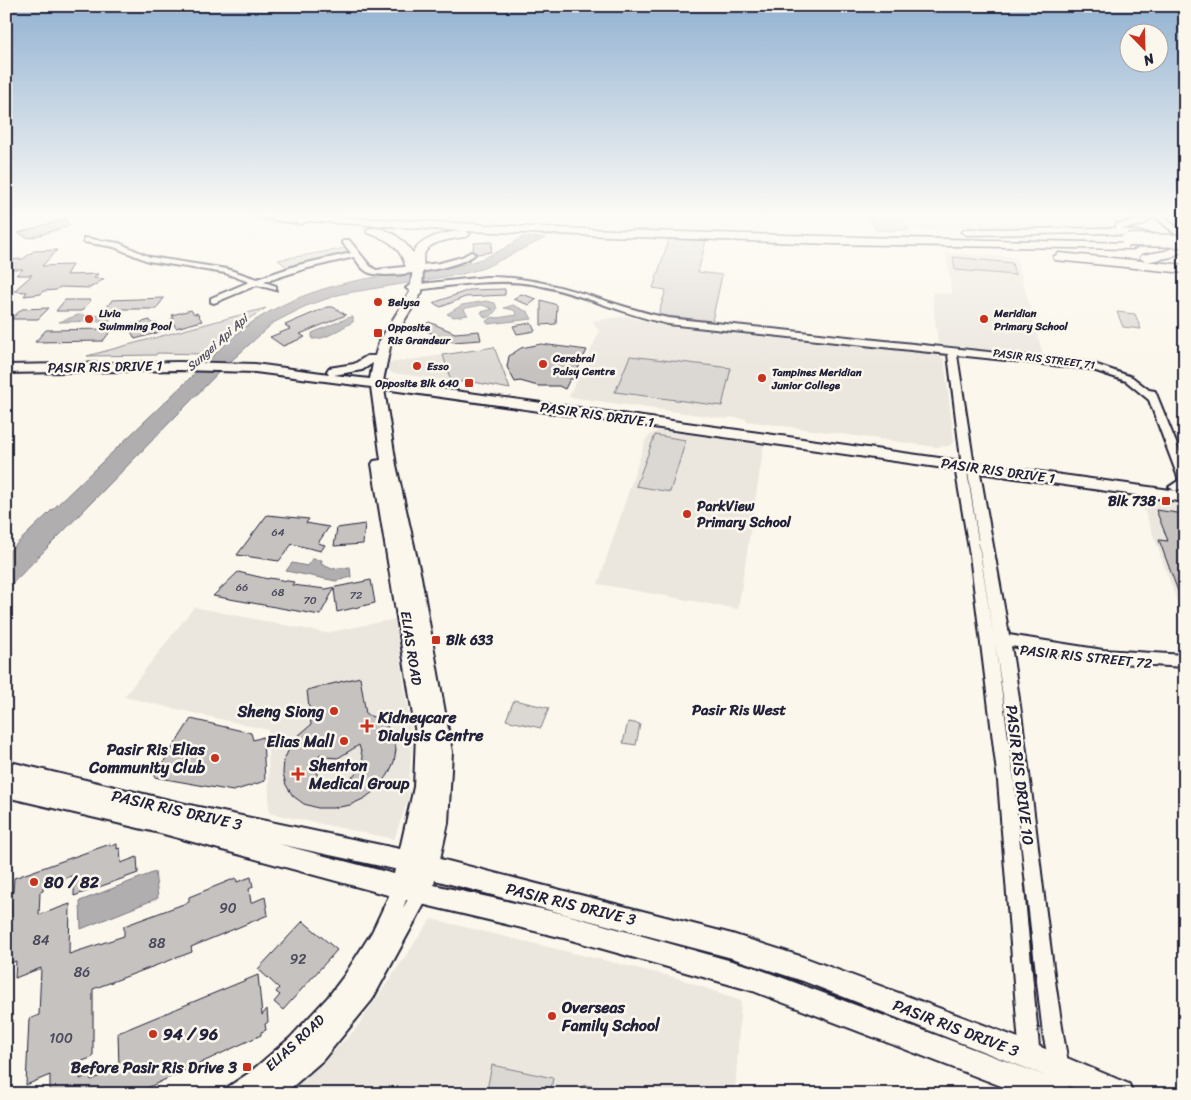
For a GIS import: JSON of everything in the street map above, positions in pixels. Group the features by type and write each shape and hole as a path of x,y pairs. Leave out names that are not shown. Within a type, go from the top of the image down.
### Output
{"highway":[{"path":"1168,267 1185,269"}],"main road":[{"name":"ELIAS ROAD","path":"373,383 385,342 414,286 415,270"},
{"name":"ELIAS ROAD","path":"412,890 418,865 437,823 441,789 442,752 440,732 373,383 371,359 379,339 414,286"},
{"path":"333,371 358,367 371,359"},
{"name":"PASIR RIS DRIVE 1","path":"6,362 234,363 333,371 392,390 431,391 967,465"},
{"name":"PASIR RIS DRIVE 1","path":"6,369 197,363"},
{"name":"PASIR RIS DRIVE 1","path":"234,363 967,465 1181,491"},
{"name":"PASIR RIS DRIVE 3","path":"6,770 194,816 418,865 732,946 803,969 1029,1055 1118,1094"},
{"name":"PASIR RIS DRIVE 3","path":"6,787 160,823 412,890 564,926 753,978 1044,1091"}],"street":[{"path":"208,267 227,270 272,288"},
{"path":"214,300 256,281 295,267"},
{"path":"366,267 374,272 415,270 428,267"},
{"name":"PASIR RIS STREET 71","path":"414,286 492,279 522,281 548,286 650,318 1091,366 1129,379 1154,399 1170,437 1185,465"},
{"name":"PASIR RIS DRIVE 10","path":"952,351 981,596 995,642 1023,784 1034,896 1058,1067 1064,1094"},
{"name":"PASIR RIS STREET 71","path":"1170,437 1169,440 1185,480 1181,491"},
{"name":"PASIR RIS DRIVE 10","path":"967,465 996,598 995,642 1029,1055 1044,1091"},
{"path":"981,596 996,598"},
{"name":"PASIR RIS STREET 72","path":"995,642 1093,655 1185,661"},
{"name":"PASIR RIS STREET 72","path":"995,642 1099,661 1185,667"},
{"name":"ELIAS ROAD","path":"235,1094 278,1062 326,1015 362,967 389,918 412,890"},
{"name":"ELIAS ROAD","path":"268,1094 315,1054 365,993 412,890"}],"shaded area":[{"path":"485,267 462,274 341,294 306,306 273,323 219,372 6,590 6,554 234,336 250,324 284,304 320,290 358,280 439,269"},
{"path":"660,267 699,267 698,272 722,275 712,321 658,315 666,290 653,288"},
{"name":"Meridian Primary School","path":"948,267 1019,267 1043,355 938,344 932,292 952,294"},
{"path":"955,267 1013,267 1015,275 955,270"},
{"path":"486,301 495,303 497,309 491,316 485,318 481,312 493,309 482,305 466,308 464,310 468,315 454,317 447,314 462,305"},
{"path":"513,305 528,312 532,319 488,324 486,321 493,317 517,315 514,310 504,308"},
{"path":"266,308 235,327 204,354 157,353 156,355 87,356"},
{"path":"1117,312 1135,314 1141,329 1123,327"},
{"name":"Livia Swimming Pool","path":"78,315 110,316 110,321 59,322"},
{"name":"Tampines Meridian Junior College","path":"626,316 657,324 937,354 944,359 954,441 949,446 936,447 746,421 746,419 729,417 728,419 569,397 599,332 593,321"},
{"path":"353,317 353,322 328,336 312,339 312,333"},
{"path":"494,347 510,389 463,380 462,382 451,381 443,355"},
{"name":"Esso","path":"443,355 451,381 392,373 388,369 389,363"},
{"path":"630,356 731,368 722,406 615,392"},
{"name":"ParkView Primary School","path":"661,430 764,445 738,609 598,584 646,439 651,434"},
{"path":"655,435 686,440 670,492 636,486"},
{"path":"1140,498 1185,504 1185,624"},
{"path":"312,559 322,560 321,564 332,569 350,567 351,577 336,581 286,571 292,563 307,566"},
{"path":"194,607 326,633 395,619 412,739 408,800 394,839 269,813 268,730 124,697"},
{"path":"514,700 549,708 541,728 506,720"},
{"path":"628,722 640,724 636,745 623,743"},
{"path":"155,872 158,898 81,929 80,901"},
{"name":"Overseas Family School","path":"431,919 678,978 741,1001 735,1094 288,1094 354,1031"},
{"path":"492,1065 553,1078 550,1094 486,1094"},
{"path":"585,1085 633,1094 576,1094 579,1088"}],"building":[{"path":"6,267 71,267 66,275 98,274 94,278 104,279 90,288 60,287 56,290 43,291 41,294 24,296 27,292 14,291 32,275 16,275 23,269 6,269"},
{"path":"505,289 505,295 465,297 441,307 433,303 469,290"},
{"path":"521,294 537,299 529,305 513,299"},
{"path":"164,298 156,309 122,309 119,312 103,313 112,300"},
{"path":"65,300 91,300 82,311 56,311"},
{"path":"541,300 557,305 556,324 541,325"},
{"path":"327,307 333,307 346,315 300,334 305,337 283,346 270,337 290,329 285,325"},
{"path":"49,308 38,319 11,319 22,309"},
{"path":"191,310 194,314 197,313 202,321 176,328 171,319 174,319 172,315"},
{"path":"150,320 152,324 156,323 160,332 135,339 130,329 133,329 131,325"},
{"path":"429,322 455,333 479,331 481,340 453,342 419,328"},
{"path":"531,323 535,331 517,334 513,326"},
{"path":"112,329 103,341 35,342 46,330"},
{"name":"Cerebral Palsy Centre","path":"541,344 587,350 573,379 570,379 565,389 559,386 538,386 520,381 515,382 507,367 509,356 521,348"},
{"path":"1156,510 1185,514 1185,610 1159,540 1168,541"},
{"path":"267,515 309,519 306,523 329,527 318,543 325,545 321,551 292,544 279,561 237,555"},
{"path":"365,524 363,544 334,546 337,528"},
{"path":"238,572 268,579 294,582 292,585 326,589 371,580 375,603 337,612 334,589 320,615 213,596"},
{"name":"Elias Mall","path":"360,677 366,714 378,719 388,727 394,737 396,749 394,762 388,775 378,788 365,798 350,805 318,808 304,804 293,796 286,785 283,773 284,760 290,747 299,735 311,725 307,690","holes":["359,745 363,759 360,768 354,776 335,784 319,778 315,770 320,754 325,757 338,758"]},
{"name":"Pasir Ris Elias Community Club","path":"191,719 251,733 253,740 263,737 265,781 233,791 154,777"},
{"path":"110,844 110,846 117,844 117,849 120,848 121,863 137,857 138,873 74,896 74,875 43,887 43,891 40,892 39,915 70,904 69,954 124,936 124,926 189,902 189,897 236,878 237,882 251,877 253,887 249,889 251,903 265,897 268,915 191,947 192,952 93,989 93,1057 80,1062 80,1079 91,1074 91,1080 119,1068 118,1033 258,975 262,1015 267,1009 268,1022 265,1024 266,1030 261,1032 261,1035 134,1094 50,1094 50,1075 26,1085 29,1019 39,1015 41,968 15,978 16,961 10,963 11,902 6,904 6,894 13,892 14,878"},
{"path":"303,921 337,950 283,1010 274,1002 280,995 276,992 279,988 258,969"}],"place":[{"name":"Belysa","path":"378,302"},
{"name":"Livia Swimming Pool","path":"89,319"},
{"name":"Meridian Primary School","path":"984,319"},
{"name":"Opposite Ris Grandeur","path":"378,333"},
{"name":"Cerebral Palsy Centre","path":"543,364"},
{"name":"Esso","path":"417,366"},
{"name":"Tampines Meridian Junior College","path":"762,378"},
{"name":"Opposite Blk 640","path":"469,383"},
{"name":"Blk 738","path":"1166,501"},
{"name":"ParkView Primary School","path":"687,514"},
{"name":"Blk 633","path":"436,640"},
{"name":"Sheng Siong","path":"334,711"},
{"name":"Kidneycare Dialysis Centre","path":"367,726"},
{"name":"Elias Mall","path":"344,741"},
{"name":"Pasir Ris Elias Community Club","path":"215,758"},
{"name":"Shenton Medical Group","path":"298,774"},
{"name":"80 / 82","path":"34,882"},
{"name":"Overseas Family School","path":"552,1016"},
{"name":"94 / 96","path":"153,1034"},
{"name":"Before Pasir Ris Drive 3","path":"247,1067"}],"district":[{"name":"Pasir Ris West","path":"739,710"}],"water label":[{"name":"Sungei Api Api","path":"217,343"}]}
